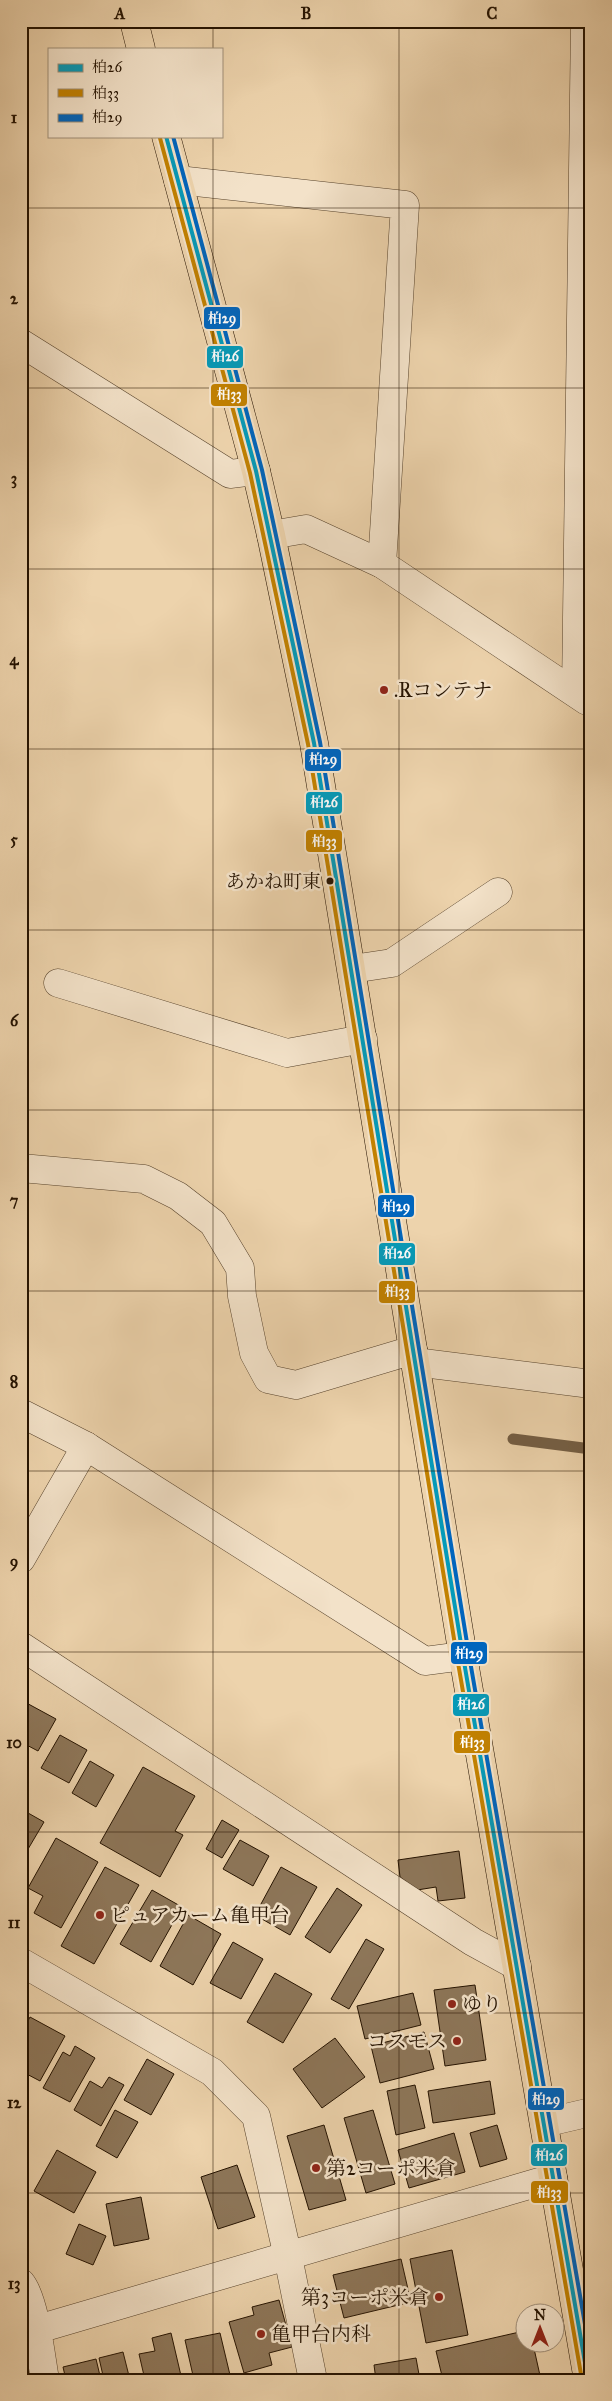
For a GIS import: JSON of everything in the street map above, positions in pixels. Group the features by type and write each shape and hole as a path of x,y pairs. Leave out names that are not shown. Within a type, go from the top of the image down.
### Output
{"main road":[{"path":"134,21 142,48"},
{"path":"167,138 256,471 314,743 463,1656 553,2178 582,2291 588,2380"}],"street":[{"path":"583,698 585,21"},
{"path":"178,180 405,205 382,564"},
{"path":"21,344 230,474 256,471"},
{"path":"271,535 306,529 382,564 583,698"},
{"path":"352,969 392,963 498,892"},
{"path":"58,984 287,1053 363,1039"},
{"path":"21,1168 144,1179 178,1196 213,1223 240,1268 242,1296 254,1352 268,1379 296,1385 414,1356 591,1384"},
{"path":"21,1412 86,1446 425,1661 463,1656"},
{"path":"21,1559 86,1446"},
{"path":"21,1646 473,1942 517,1966"},
{"path":"21,1962 212,2072 256,2116 288,2257 313,2380"},
{"path":"544,2123 591,2112"},
{"path":"29,2332 553,2178"},
{"path":"21,2284 26,2290 29,2332 45,2380"}],"building":[{"path":"21,1700 56,1719 38,1751 21,1742"},
{"path":"60,1735 87,1750 69,1783 41,1768"},
{"path":"90,1761 114,1775 96,1807 72,1793"},
{"path":"143,1767 195,1796 175,1831 183,1835 160,1877 100,1843"},
{"path":"21,1809 44,1822 21,1861"},
{"path":"222,1820 239,1830 222,1858 206,1849"},
{"path":"56,1838 98,1862 61,1928 34,1913 43,1896 28,1888"},
{"path":"240,1840 269,1856 253,1886 223,1869"},
{"path":"459,1851 465,1898 438,1901 436,1887 417,1890 400,1877 398,1860"},
{"name":"ピュアカーム亀甲台","path":"105,1867 139,1885 94,1964 61,1946"},
{"path":"281,1867 317,1887 290,1935 255,1915"},
{"path":"337,1888 362,1905 330,1953 305,1937"},
{"path":"152,1890 182,1907 151,1962 120,1944"},
{"path":"188,1915 221,1934 193,1985 160,1966"},
{"path":"366,1939 384,1949 349,2009 331,1999"},
{"path":"233,1942 263,1959 241,1999 210,1983"},
{"path":"275,1973 312,1994 283,2043 247,2022"},
{"path":"475,1985 486,2060 445,2066 434,1990"},
{"path":"413,1993 421,2025 365,2039 357,2006"},
{"path":"30,2017 65,2036 40,2081 21,2071 21,2034"},
{"path":"424,2032 434,2069 380,2083 371,2046"},
{"path":"335,2038 365,2077 322,2108 293,2069"},
{"path":"75,2046 95,2058 70,2102 43,2088 63,2052 70,2056"},
{"path":"147,2059 174,2074 151,2115 124,2100"},
{"path":"109,2077 124,2085 101,2126 74,2110 90,2081 102,2088"},
{"path":"490,2081 495,2114 433,2123 428,2091"},
{"path":"415,2085 425,2128 396,2135 387,2091"},
{"path":"115,2110 138,2122 117,2158 96,2146"},
{"path":"373,2110 395,2184 366,2193 344,2118"},
{"path":"21,2121 28,2125 21,2137"},
{"name":"第2コーポ米倉","path":"324,2125 346,2200 309,2210 287,2136"},
{"path":"497,2125 507,2159 480,2167 470,2133"},
{"path":"454,2133 465,2172 409,2188 398,2150"},
{"path":"57,2150 96,2172 74,2213 34,2191"},
{"path":"237,2165 255,2217 218,2229 201,2177"},
{"path":"141,2197 149,2239 114,2246 106,2204"},
{"path":"79,2224 106,2236 93,2265 66,2254"},
{"name":"第3コーポ米倉","path":"452,2250 468,2335 426,2343 410,2259"},
{"path":"401,2259 411,2302 344,2318 333,2275"},
{"name":"亀甲台内科","path":"279,2300 292,2347 269,2353 272,2365 244,2373 229,2322 254,2315 252,2307"},
{"path":"171,2333 182,2380 145,2380 139,2354 155,2351 152,2338"},
{"path":"220,2333 230,2375 208,2380 194,2380 185,2340"},
{"path":"514,2333 514,2354 535,2354 541,2380 443,2380 436,2351"},
{"path":"123,2352 130,2380 104,2380 99,2358"},
{"path":"416,2358 420,2380 376,2380 374,2365"},
{"path":"96,2359 101,2380 66,2380 63,2367"}],"waterway":[{"path":"513,1439 591,1449"}],"transit line":[{"name":"柏33","path":"160,138 250,473 308,744 457,1657 582,2380"},
{"name":"柏26","path":"167,138 256,471 314,743 463,1656 588,2380"},
{"name":"柏29","path":"174,138 262,470 320,742 469,1655 591,2359"}],"place":[{"name":".Rコンテナ","path":"384,690"},
{"name":"あかね町東","path":"330,881"},
{"name":"ピュアカーム亀甲台","path":"100,1915"},
{"name":"ゆり","path":"452,2004"},
{"name":"コスモス","path":"457,2041"},
{"name":"第2コーポ米倉","path":"316,2168"},
{"name":"第3コーポ米倉","path":"439,2297"},
{"name":"亀甲台内科","path":"261,2334"}]}
